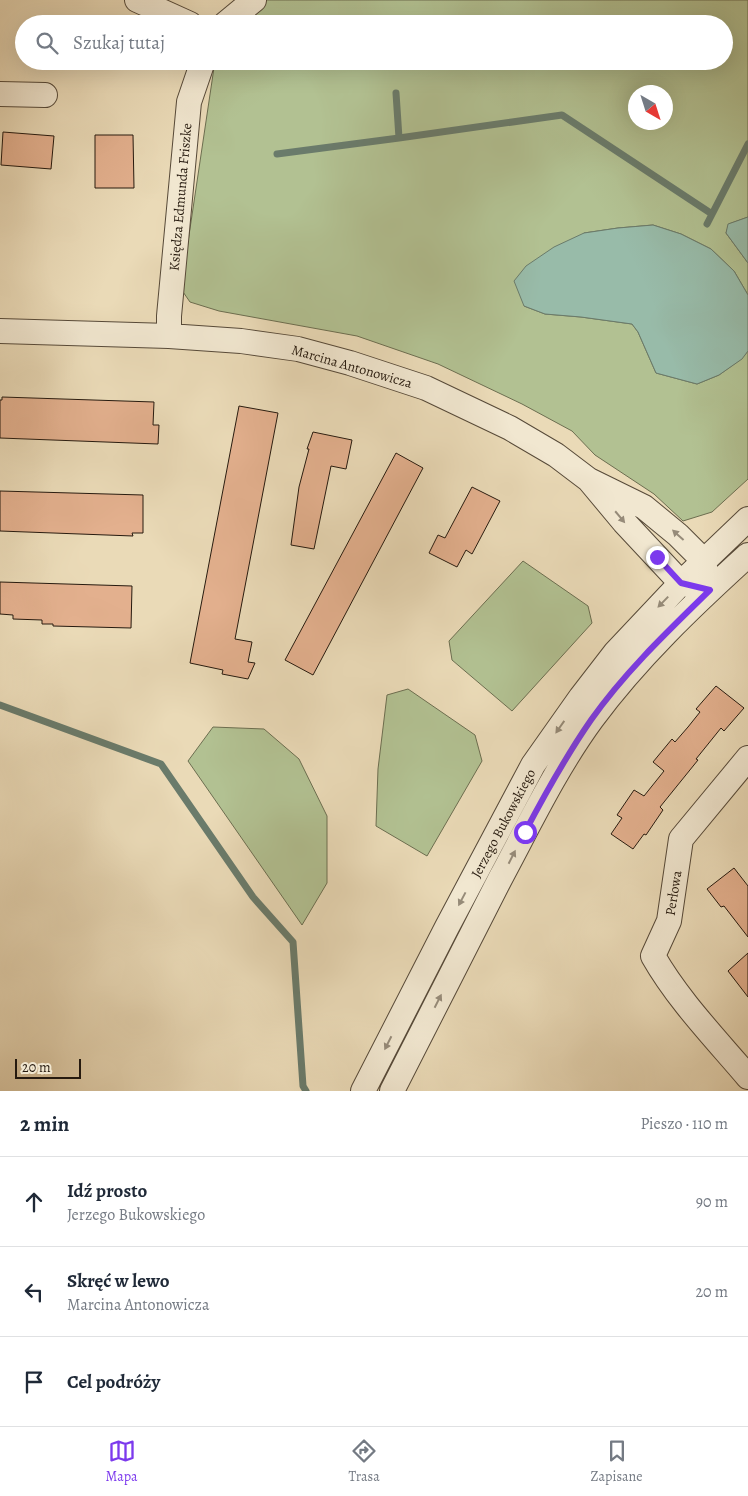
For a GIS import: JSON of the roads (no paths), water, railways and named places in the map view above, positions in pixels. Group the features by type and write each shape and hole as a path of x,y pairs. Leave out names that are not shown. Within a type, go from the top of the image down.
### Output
{"street":[{"path":"136,0 170,15"},
{"path":"236,15 254,0"},
{"name":"Księdza Edmunda Friszke","path":"169,336 169,310 189,102 200,70"},
{"path":"0,94 45,95"},
{"name":"Marcina Antonowicza","path":"0,331 169,336 241,341 298,349 350,363 426,388 510,428 556,456 589,480 644,507 678,535 704,561"},
{"name":"Marcina Antonowicza","path":"589,480 624,522 681,583"},
{"name":"Jerzego Bukowskiego","path":"364,1091 443,935 533,765 580,697 615,653 681,583 748,519"},
{"name":"Jerzego Bukowskiego","path":"392,1091 520,841 559,769 592,719 626,677 665,634 748,555"},
{"path":"681,583 710,590 704,561"},
{"name":"Perłowa","path":"748,758 681,839 669,921 653,956 661,970 698,1018 748,1077"}],"waterway":[{"path":"396,93 399,138"},
{"path":"277,154 562,115 712,214"},
{"path":"707,224 748,144"},
{"path":"0,705 161,764 253,897 293,942 303,1086 306,1091"}]}
